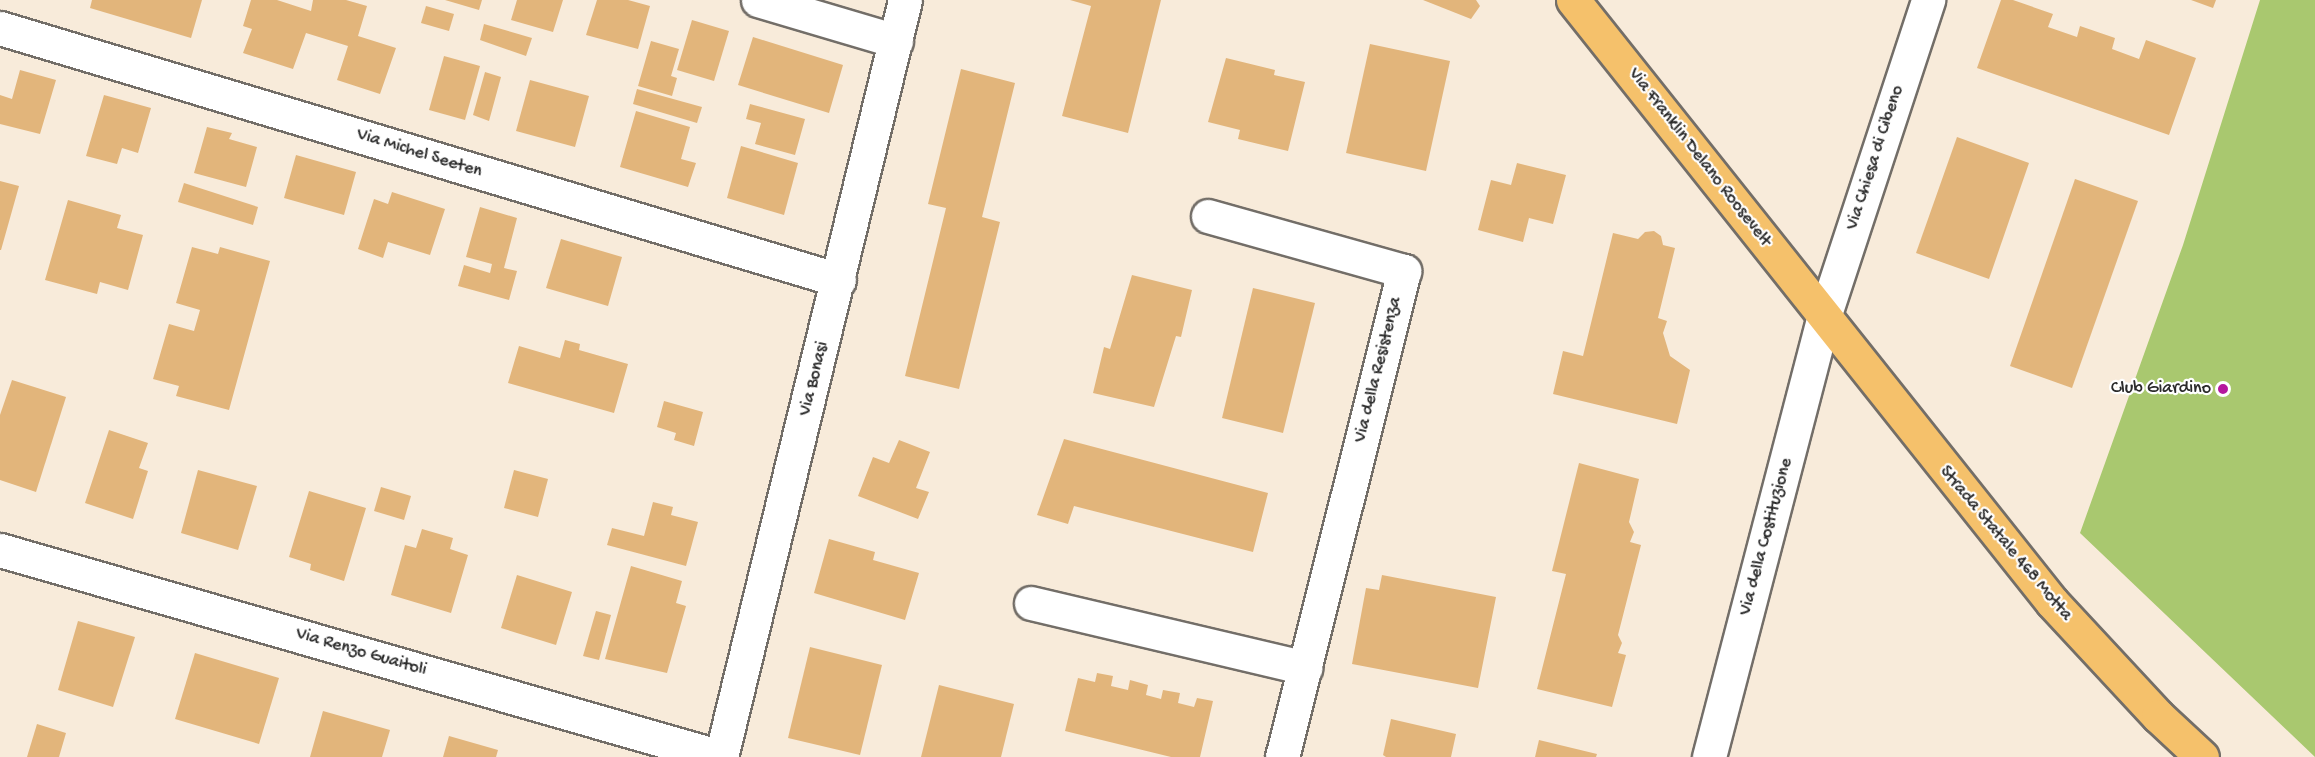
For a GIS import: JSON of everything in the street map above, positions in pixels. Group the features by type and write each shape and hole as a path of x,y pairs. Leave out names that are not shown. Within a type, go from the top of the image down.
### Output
{"main road":[{"name":"Via Franklin Delano Roosevelt","path":"1573,0 1824,317"},
{"name":"Strada Statale 468 Motta","path":"1824,317 2052,602 2158,716 2202,757"}],"street":[{"path":"758,0 896,41"},
{"name":"Via Bonasi","path":"721,757 839,280 905,0"},
{"name":"Via Chiesa di Cibeno","path":"1824,317 1928,0"},
{"name":"Via Michel Seeten","path":"0,28 839,280"},
{"name":"Via della Resistenza","path":"1208,216 1404,271 1282,757"},
{"name":"Via della Costituzione","path":"1709,757 1824,317"},
{"name":"Via Renzo Guaitoli","path":"0,550 721,757"},
{"path":"1031,603 1305,668"}],"green space":[{"name":"Club Giardino","path":"2260,0 2315,0 2315,757 2080,533 2183,245"}],"building":[{"path":"92,0 202,0 191,38 90,8"},
{"path":"251,0 277,0 311,11 313,0 346,0 367,6 358,36 396,48 380,94 337,80 348,46 306,33 293,69 243,53 252,29 243,26"},
{"path":"445,0 482,0 479,10"},
{"path":"517,0 563,0 553,32 511,20"},
{"path":"597,0 628,0 650,6 638,49 586,35"},
{"path":"1070,0 1161,0 1128,133 1062,116 1091,6"},
{"path":"1423,0 1476,0 1480,6 1471,19"},
{"path":"2001,0 2013,0 2053,14 2048,27 2077,37 2080,26 2115,38 2112,49 2139,59 2146,40 2196,58 2169,135 1977,68"},
{"path":"2191,0 2216,0 2213,8"},
{"path":"426,6 454,14 449,31 421,23"},
{"path":"692,20 729,31 714,81 677,70"},
{"path":"484,24 532,38 526,56 480,40"},
{"path":"753,37 843,65 829,113 738,85"},
{"path":"651,41 679,49 671,76 677,78 672,96 638,86"},
{"path":"1370,44 1450,61 1426,171 1346,153"},
{"path":"444,56 480,66 465,120 429,110"},
{"path":"1226,58 1275,70 1274,75 1305,82 1288,151 1238,139 1240,130 1208,122"},
{"path":"961,69 1015,83 982,217 1000,222 959,389 905,376 946,208 928,204"},
{"path":"20,70 56,80 40,134 0,124 0,95 12,99"},
{"path":"485,72 501,77 489,121 473,115"},
{"path":"530,80 589,96 575,147 516,131"},
{"path":"637,89 702,107 697,123 633,104"},
{"path":"104,95 151,108 138,153 122,148 117,164 86,156"},
{"path":"750,104 805,119 795,155 755,144 761,123 746,119"},
{"path":"636,111 690,127 681,159 696,163 688,187 620,167"},
{"path":"207,127 232,133 229,139 257,147 246,187 194,173"},
{"path":"1957,137 2029,163 1989,279 1916,253"},
{"path":"741,146 798,163 784,215 727,198"},
{"path":"296,155 356,172 344,215 284,198"},
{"path":"1517,163 1566,175 1553,224 1529,218 1523,242 1478,230 1491,180 1511,185"},
{"path":"2075,179 2138,201 2072,388 2010,366"},
{"path":"0,181 19,186 1,250 0,250"},
{"path":"184,183 258,207 253,225 178,202"},
{"path":"392,192 445,209 430,255 388,242 383,258 358,249 374,199 388,204"},
{"path":"68,200 121,215 117,228 143,235 128,290 100,282 97,294 45,280"},
{"path":"480,207 517,218 504,268 517,271 509,300 458,286 464,265 490,273 492,264 466,257"},
{"path":"1654,231 1661,236 1663,245 1675,248 1658,318 1667,321 1663,333 1670,356 1690,370 1677,424 1553,394 1563,351 1583,356 1613,233 1638,239 1645,232"},
{"path":"561,239 622,257 608,306 546,288"},
{"path":"192,247 218,254 220,247 270,261 229,410 176,396 179,386 153,379 169,324 194,331 200,310 176,303"},
{"path":"1132,275 1192,290 1181,337 1176,336 1154,407 1093,393 1104,347 1110,349"},
{"path":"1253,288 1315,303 1283,433 1222,418"},
{"path":"565,340 580,344 579,350 628,364 614,413 508,383 519,346 560,358"},
{"path":"12,380 66,397 36,492 0,480 0,415"},
{"path":"664,401 703,412 694,446 674,440 676,433 657,427"},
{"path":"109,430 148,443 139,468 148,471 133,519 85,503"},
{"path":"1064,439 1268,493 1253,552 1074,506 1068,524 1037,515"},
{"path":"899,440 930,452 916,488 929,492 918,519 858,496 873,457 889,463"},
{"path":"1579,463 1639,479 1629,522 1634,532 1630,542 1641,545 1618,635 1622,643 1618,653 1626,655 1612,707 1537,689 1566,574 1552,571"},
{"path":"198,470 257,486 238,550 181,533"},
{"path":"514,470 548,479 538,517 504,508"},
{"path":"381,487 411,496 404,520 374,511"},
{"path":"309,491 366,508 344,581 310,570 311,564 289,557"},
{"path":"653,502 673,507 671,515 698,522 686,566 607,545 612,528 644,536"},
{"path":"422,529 453,538 450,549 468,555 451,613 391,595 405,545 416,548"},
{"path":"829,539 875,552 873,560 919,573 905,620 814,593"},
{"path":"631,566 682,581 676,603 686,606 667,673 605,659"},
{"path":"517,575 572,592 556,645 501,628"},
{"path":"1382,575 1496,597 1478,688 1352,664 1366,588 1379,590"},
{"path":"596,611 611,615 599,660 583,656"},
{"path":"78,621 135,637 113,707 58,690"},
{"path":"810,647 882,665 860,755 788,738"},
{"path":"195,653 279,678 259,744 175,719"},
{"path":"1097,673 1113,676 1111,686 1128,690 1130,680 1148,685 1146,695 1161,699 1163,690 1180,693 1178,703 1194,707 1197,698 1213,701 1200,757 1171,757 1065,731 1078,678 1095,682"},
{"path":"939,685 1014,704 1001,757 921,757"},
{"path":"323,711 390,730 382,757 310,757"},
{"path":"1391,719 1456,734 1451,757 1386,757 1383,755"},
{"path":"37,724 66,733 59,757 27,757"},
{"path":"449,736 498,750 496,757 443,757"},
{"path":"1539,740 1597,754 1596,757 1535,757"}],"place":[{"name":"Club Giardino","path":"2223,389"}]}
